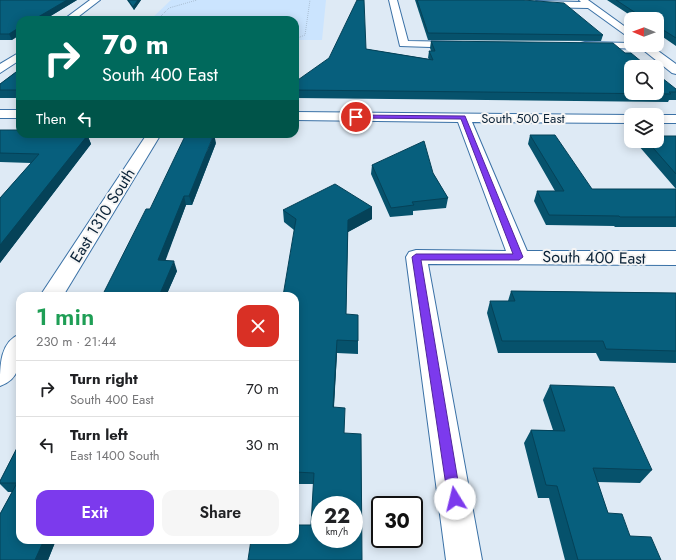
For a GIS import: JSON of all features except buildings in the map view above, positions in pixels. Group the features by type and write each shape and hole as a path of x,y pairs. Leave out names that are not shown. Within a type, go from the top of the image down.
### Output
{"street":[{"path":"74,16 96,0"},
{"path":"394,0 404,44 474,45"},
{"path":"526,3 586,2 624,31"},
{"path":"575,45 624,45"},
{"path":"652,52 676,70"},
{"path":"0,69 16,58"},
{"path":"0,114 16,114"},
{"name":"South 500 East","path":"299,116 624,119"},
{"path":"463,118 519,257"},
{"path":"664,119 676,119"},
{"name":"East 1310 South","path":"53,292 151,138"},
{"name":"South 400 East","path":"464,560 416,257 676,258"},
{"path":"0,375 16,350"}],"path":[{"path":"161,16 169,8 197,0"},
{"path":"299,37 305,35 307,30 310,0"}],"shaded area":[{"path":"171,0 326,0 322,40 299,40 299,16 154,16"}],"route":[{"path":"356,117 463,118 519,257 416,257 455,499"}]}
